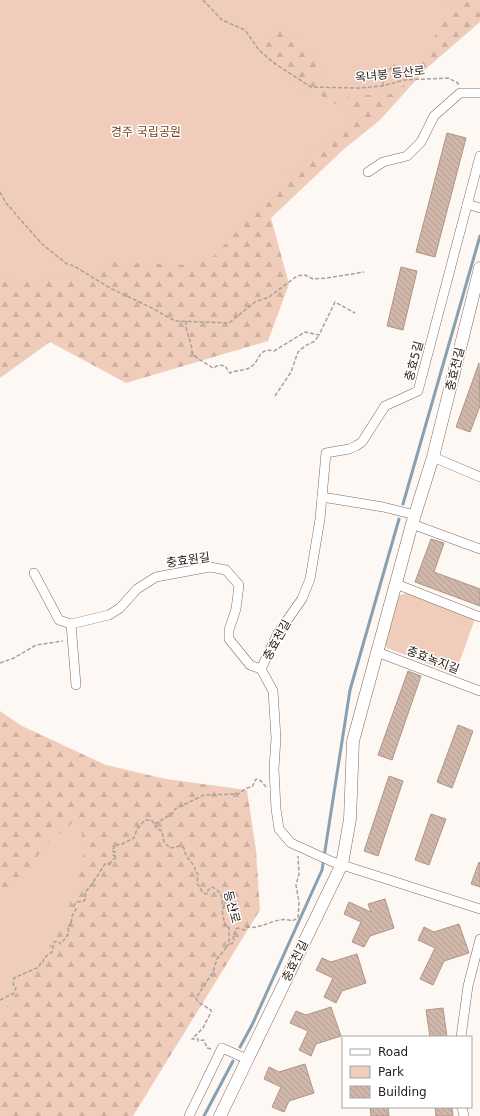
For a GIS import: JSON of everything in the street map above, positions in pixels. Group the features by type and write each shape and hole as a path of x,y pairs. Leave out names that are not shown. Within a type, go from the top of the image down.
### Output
{"street":[{"path":"368,172 383,162 407,156 421,142 434,116 460,93 480,93"},
{"name":"충효5길","path":"322,497 326,453 349,449 362,442 385,406 418,391 480,156"},
{"path":"467,204 480,208"},
{"name":"충효천길","path":"220,1116 342,864 350,819 353,740 433,457 480,268"},
{"path":"433,457 480,477"},
{"path":"322,497 382,506 480,549"},
{"name":"충효천길","path":"322,497 310,579 302,599 278,633 261,669 273,691 276,738 275,798 279,829 293,844 333,862 342,864"},
{"name":"충효원길","path":"71,624 109,615 120,608 137,590 156,577 210,567 226,570 239,585 236,609 229,630 229,639 250,665 261,669"},
{"path":"34,573 59,620 71,624 76,685"},
{"path":"396,584 480,617"},
{"name":"충효녹지길","path":"377,652 480,691"},
{"path":"342,864 480,909"},
{"path":"461,1036 468,986 480,939"},
{"path":"189,1116 222,1048 247,1059"}],"path":[{"name":"옥녀봉 등산로","path":"204,0 222,20 245,30 259,50 274,63 311,87 359,88 382,86 404,80 448,78 458,83 460,93"},
{"path":"382,86 388,71 395,65"},
{"path":"0,192 6,203 42,244 67,264 74,266 110,288 175,321 229,323 255,302 269,297 297,276 305,275 313,279 364,272"},
{"path":"275,396 291,372 298,352 305,346 315,341 335,302 355,313"},
{"path":"186,321 185,329 192,343 192,352 196,358 213,368 219,365 225,366 230,373 248,368 255,362 262,352 268,350 274,351 305,332 319,335"},
{"path":"0,662 14,658 36,645 64,641 71,635"},
{"path":"0,1000 14,994 16,988 13,984 14,978 39,967 44,958 52,952 54,942 57,941 61,944 64,941 69,933 68,928 70,924 71,925 72,916 76,909 74,906 76,902 84,901 86,898 85,892 89,889 94,879 101,873 105,864 108,863 109,866 112,860 117,857 112,851 116,844 120,845 134,838 137,829 145,820 151,820 155,824 173,813 175,809 204,795 238,794 246,788 252,787 256,779 261,781 275,798"},
{"name":"등산로","path":"155,824 156,828 162,831 164,842 170,848 180,846 184,848 186,858 193,865 195,872 198,874 197,883 203,893 207,894 208,890 212,887 220,892 223,900 222,904 224,907 222,910 225,926 229,928 229,943 232,944 234,940 233,937 236,929 238,928 244,930 247,926 258,927 267,923 288,919 292,921 298,918 299,902 296,885 300,874 298,856 293,844"},
{"path":"222,1048 207,1048 204,1040 198,1042 198,1039 192,1039 203,1028 211,1012 211,1010 198,1002 196,998 214,972 218,959 229,943"}],"green space":[{"name":"경주 국립공원","path":"0,0 480,0 480,22 427,68 380,120 343,150 271,218 289,284 268,341 126,383 50,342 0,378"},
{"name":"경주 국립공원","path":"0,0 451,0 416,77 391,94 349,96 339,101 314,77 323,72 319,54 290,34 272,27 265,29 265,47 268,58 291,75 294,87 318,94 359,117 308,154 214,256 189,265 114,262 97,266 93,275 85,278 20,281 0,276"},
{"path":"408,593 475,619 455,674 387,648 383,641 396,596"},
{"path":"0,711 22,726 106,765 166,779 247,790 256,850 260,910 133,1116 0,1116"},
{"path":"77,819 80,822 84,849 82,867 61,930 0,1016 0,895 20,879 47,844"}],"building":[{"path":"447,133 466,138 435,257 416,252"},
{"path":"401,267 417,271 403,330 387,326"},
{"path":"479,363 480,406 470,432 456,427"},
{"path":"431,539 444,543 434,572 480,589 480,606 415,582"},
{"path":"408,671 421,676 392,760 378,755"},
{"path":"458,725 473,731 452,788 437,782"},
{"path":"389,776 403,781 378,856 364,851"},
{"path":"431,814 446,819 429,865 415,860"},
{"path":"479,862 480,863 480,887 471,884"},
{"path":"385,899 394,928 370,936 364,947 352,942 361,922 344,914 349,902 371,912 368,904"},
{"path":"459,924 469,953 444,961 433,985 420,979 435,948 418,940 424,927 434,932"},
{"path":"357,954 366,983 342,991 336,1003 324,997 333,978 316,970 322,958 331,962"},
{"path":"331,1007 341,1036 316,1044 311,1056 299,1050 308,1031 290,1023 296,1011 306,1015"},
{"path":"443,1008 447,1036 430,1036 426,1010"},
{"path":"305,1064 314,1093 289,1101 284,1112 272,1107 281,1087 264,1079 269,1067 279,1072"},
{"path":"370,1108 388,1108 389,1116 371,1116"},
{"path":"435,1108 452,1108 453,1116 436,1116"}],"waterway":[{"path":"403,504 480,236"},
{"path":"240,1047 252,1025 322,870 350,690 399,519"},
{"path":"204,1116 233,1061"}]}
